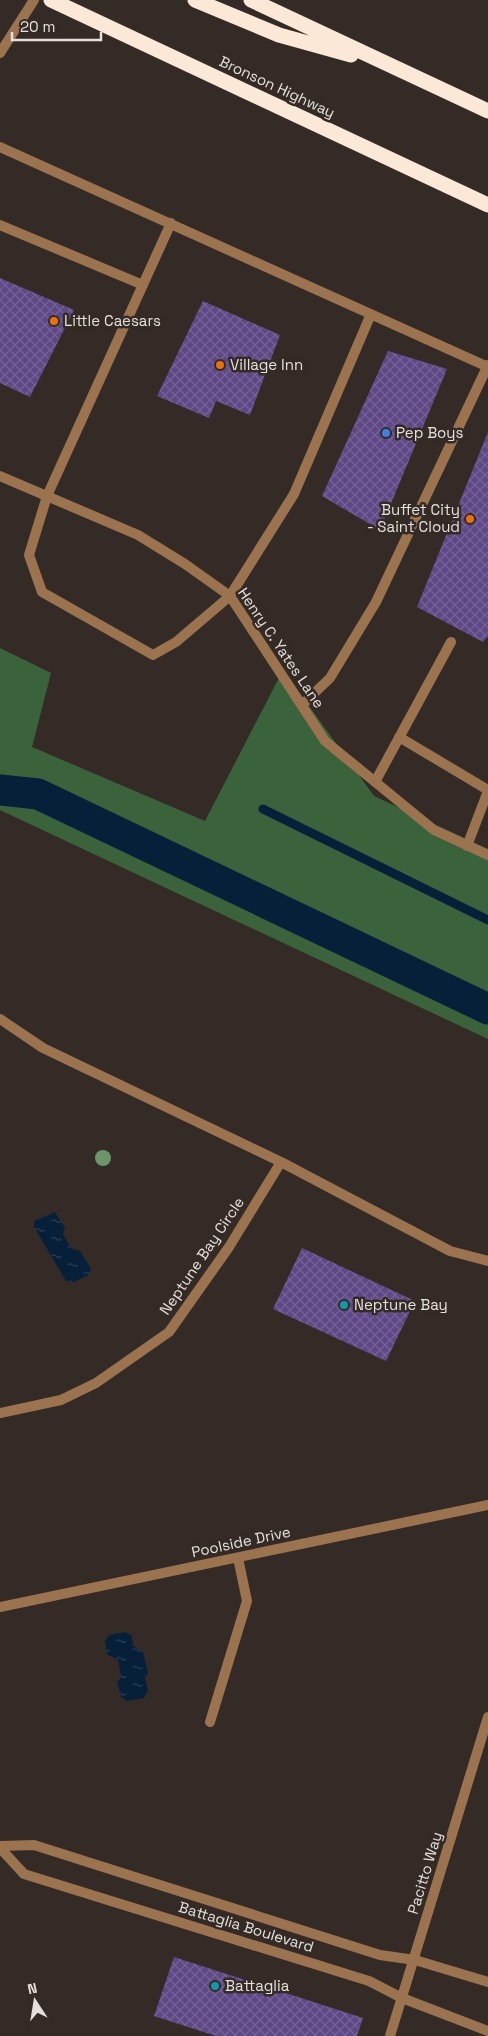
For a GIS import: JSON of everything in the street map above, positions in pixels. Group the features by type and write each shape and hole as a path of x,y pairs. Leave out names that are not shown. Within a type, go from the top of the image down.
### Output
{"highway":[{"name":"Bronson Highway","path":"51,0 488,205"},
{"path":"195,0 279,35 391,66"},
{"path":"250,0 488,111"}],"street":[{"path":"0,53 34,0"},
{"path":"0,147 488,366 376,602 330,678 302,704"},
{"path":"170,223 47,496 29,555 42,592 152,655 176,642 230,596 294,494 371,314"},
{"path":"0,225 142,285"},
{"name":"Henry C. Yates Lane","path":"0,476 138,535 185,564 230,596 325,740 434,830 488,855"},
{"path":"376,782 450,642"},
{"path":"399,737 488,791 467,846"},
{"path":"0,1019 43,1048 281,1162 450,1251 488,1261"},
{"name":"Neptune Bay Circle","path":"0,1413 61,1400 96,1383 169,1332 229,1247 281,1162"},
{"name":"Poolside Drive","path":"0,1607 488,1505"},
{"path":"210,1722 247,1601 238,1558"},
{"name":"Pacitto Way","path":"390,2036 488,1718"},
{"name":"Battaglia Boulevard","path":"0,1847 34,1845 380,1955 414,1960 488,1982"},
{"name":"Battaglia Boulevard","path":"0,1847 24,1874 369,1981 402,1998 488,2031"}],"green space":[{"path":"0,648 51,673 32,747 205,821 283,670 374,796 488,849 488,1039 0,810"}],"water":[{"path":"55,1212 65,1228 63,1234 71,1248 80,1251 91,1269 89,1275 74,1282 66,1281 34,1227 34,1221"},
{"path":"126,1632 132,1636 133,1646 143,1652 148,1673 145,1677 148,1691 144,1698 127,1701 121,1697 117,1682 121,1677 118,1660 107,1654 105,1641 109,1635"}],"building":[{"path":"0,278 74,310 30,397 0,383"},
{"name":"Village Inn","path":"203,301 280,335 250,415 216,401 209,418 157,396"},
{"name":"Pep Boys","path":"388,351 447,369 380,530 322,496"},
{"name":"Buffet City - Saint Cloud","path":"488,432 488,636 483,642 417,607"},
{"name":"Neptune Bay","path":"302,1248 415,1301 386,1361 273,1309"},
{"name":"Battaglia","path":"174,1957 363,2018 357,2036 216,2036 154,2016"}],"waterway":[{"path":"0,790 38,794 488,1009"},
{"path":"263,809 488,920"}],"place":[{"name":"Little Caesars","path":"54,321"},
{"name":"Village Inn","path":"220,365"},
{"name":"Pep Boys","path":"386,433"},
{"name":"Buffet City - Saint Cloud","path":"470,519"},
{"name":"Neptune Bay","path":"344,1305"},
{"name":"Battaglia","path":"215,1986"}]}
